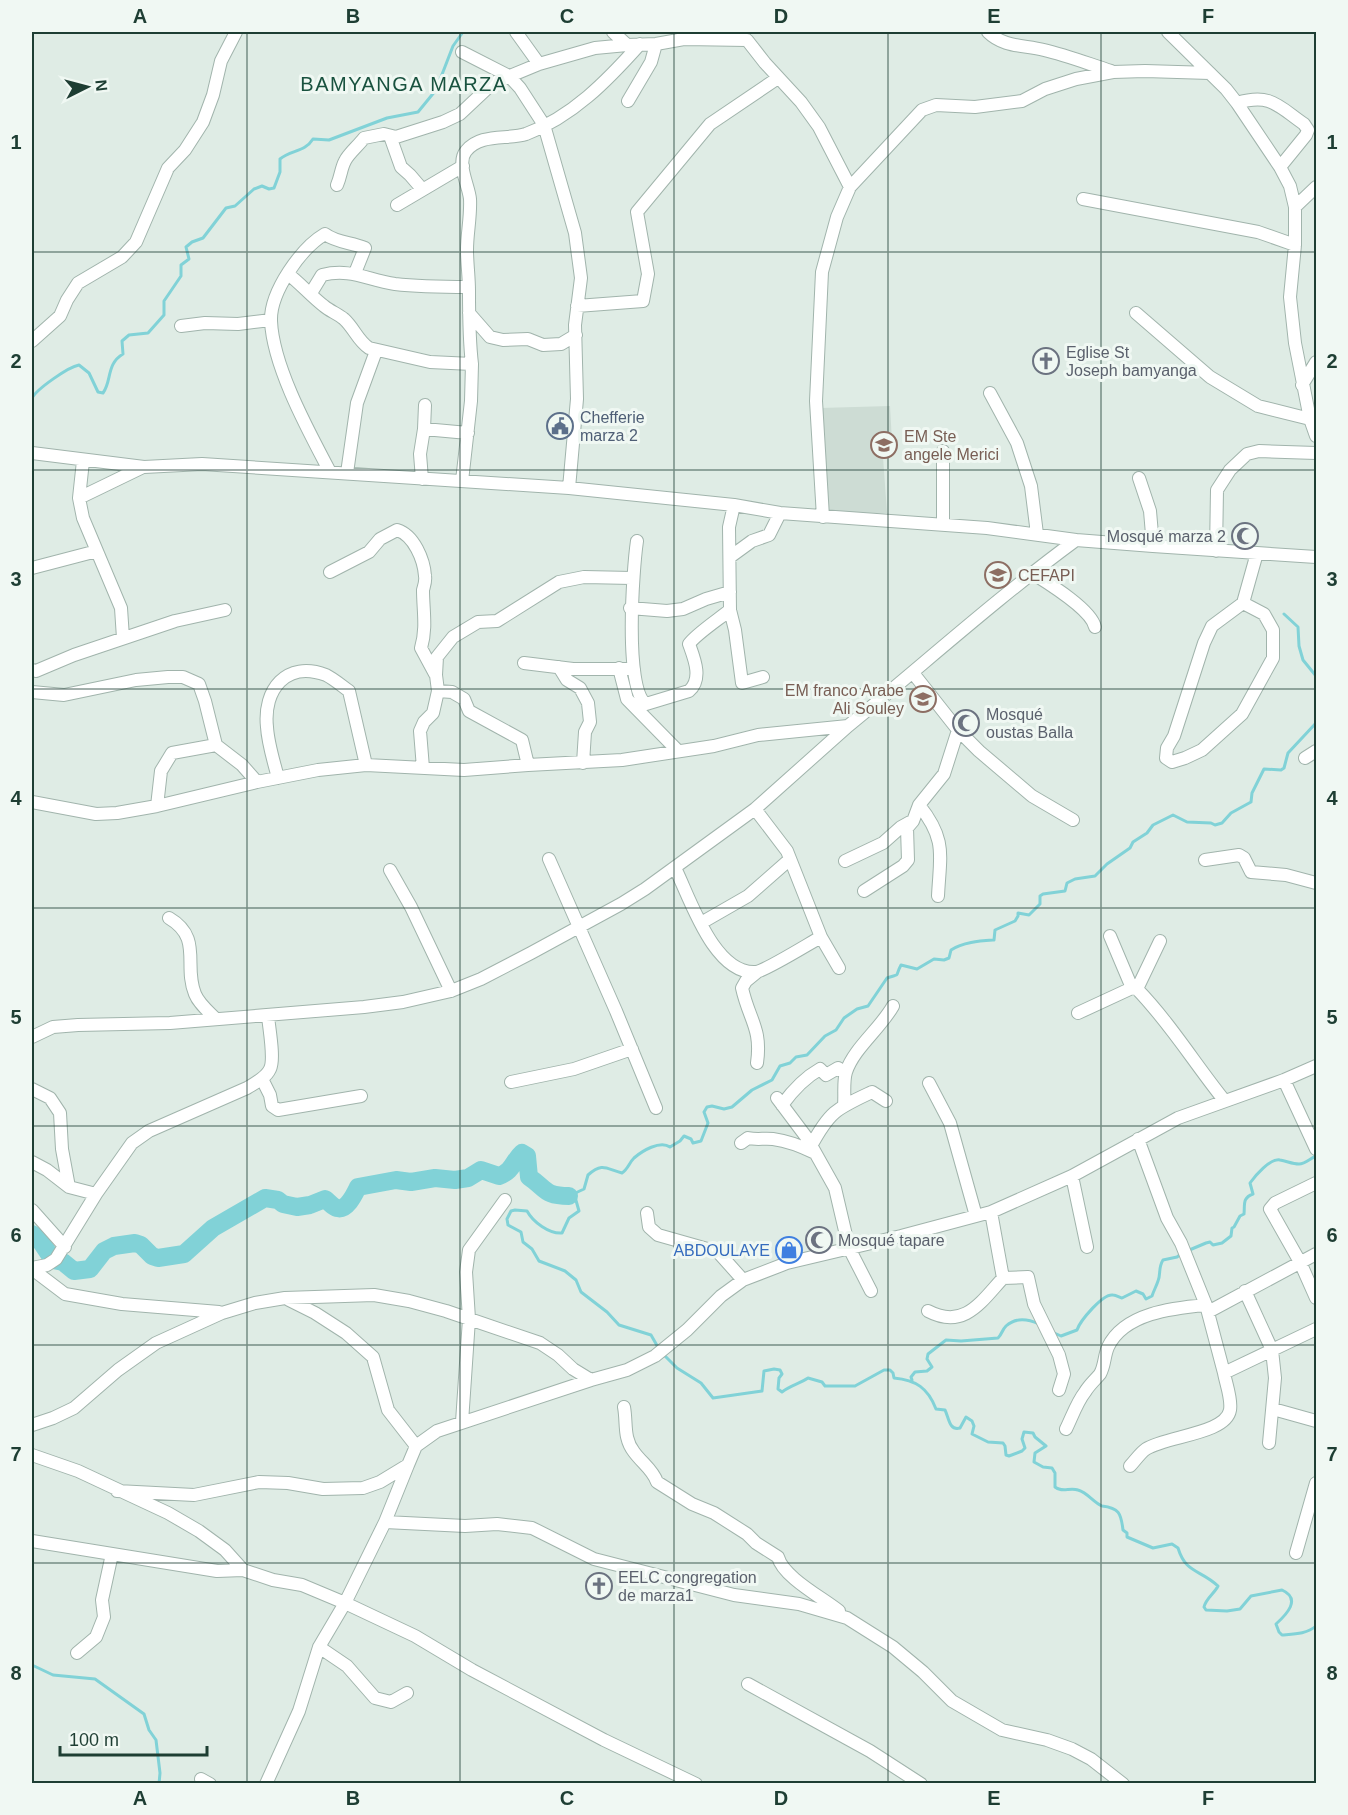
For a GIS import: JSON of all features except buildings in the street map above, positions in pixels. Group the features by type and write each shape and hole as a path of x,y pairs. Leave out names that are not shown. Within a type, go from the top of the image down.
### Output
{"street":[{"path":"32,340 60,316 78,284 122,258 136,242 168,168 185,150 203,122 213,96 221,62 236,32"},
{"path":"516,32 539,64"},
{"path":"613,32 633,45"},
{"path":"988,32 996,40 1044,50 1113,72"},
{"path":"1167,32 1238,103 1290,186 1295,207 1295,245 1290,297 1302,385 1310,419 1317,436"},
{"path":"337,185 342,176 345,160 364,138 384,134 396,137 460,114 493,83 539,64 595,48 743,36 801,102 819,127 850,187"},
{"path":"628,101 651,62 656,44"},
{"path":"462,481 471,400 472,364 469,340 467,251 470,200 462,166 463,157 466,150 481,141 517,137 565,114 609,78 633,45"},
{"path":"462,51 509,76 520,88 544,125 575,233 580,278 576,335 577,399 569,488"},
{"path":"824,517 816,401 822,272 837,217 850,187 922,110 936,105 975,106 1022,101 1056,85 1113,72 1210,73"},
{"path":"577,306 643,301 648,274 638,212 710,124 778,78"},
{"path":"1238,103 1259,98 1268,99 1304,124 1308,130 1280,167"},
{"path":"390,136 401,167 422,189"},
{"path":"397,205 462,166"},
{"path":"1295,207 1317,187"},
{"path":"1083,199 1258,232 1295,245"},
{"path":"330,472 283,372 271,320 281,286 288,274 312,242 326,234 334,241 352,243 365,248 355,273"},
{"path":"311,293 322,275 334,272 355,273 393,284 469,287"},
{"path":"288,274 324,306 342,317 354,329 363,344 376,351 430,362 472,364"},
{"path":"469,313 490,337 503,340 528,339 543,345 561,344 576,335"},
{"path":"1136,313 1210,377 1258,406 1310,419"},
{"path":"181,326 271,320"},
{"path":"347,474 357,403 376,351"},
{"path":"1302,385 1317,362"},
{"path":"990,393 1021,454 1031,486 1037,534"},
{"path":"422,479 420,454 424,429 424,405"},
{"path":"424,429 468,433"},
{"path":"943,451 943,525"},
{"path":"1216,551 1216,490 1230,470 1247,454 1259,451 1317,453"},
{"path":"32,453 144,467 202,464 569,488 734,505 780,513 943,525 1076,540 1317,557"},
{"path":"83,461 79,498 83,518 121,608 123,638"},
{"path":"79,498 144,467"},
{"path":"1139,478 1150,511 1153,546"},
{"path":"734,505 729,526 730,610 742,683 763,677"},
{"path":"730,557 752,541 770,535 780,513"},
{"path":"330,572 369,552 380,539 397,530 403,531 411,539 422,559 426,578 423,589 425,635 421,648 436,675"},
{"path":"32,1037 53,1027 170,1023 268,1016 403,1002 451,991 481,979 621,904 675,868 755,809 848,726 914,673 949,641 1076,540"},
{"path":"637,541 630,608 634,669 643,703 649,704 689,691 694,687 697,677 689,644 694,636 706,630 730,610"},
{"path":"32,568 97,551"},
{"path":"1243,603 1264,614 1272,630 1274,658 1242,714 1202,750 1172,762 1166,758 1167,748 1174,736 1204,643 1212,626 1243,603 1257,554"},
{"path":"1032,573 1080,608 1094,622 1095,627"},
{"path":"423,768 420,731 424,722 433,713 438,691 437,657 453,637 478,622 497,621 559,582 584,577 632,578"},
{"path":"630,608 667,611 682,609 730,592"},
{"path":"32,670 36,671 175,621 225,610"},
{"path":"524,663 573,669 634,669"},
{"path":"559,667 567,680 580,688 588,703 590,722 585,732 583,763"},
{"path":"619,668 627,699 678,751"},
{"path":"279,778 267,734 267,708 275,684 292,672 316,672 328,676 349,691 366,765"},
{"path":"914,673 958,730 979,751 1032,796 1073,820"},
{"path":"32,692 64,695 136,680 183,678 199,684 216,746 242,765 257,782"},
{"path":"438,691 452,692 464,699 469,711 522,740 528,765"},
{"path":"32,802 96,814 157,806 318,770 366,765 464,770 622,760 714,746 758,735 848,726"},
{"path":"864,891 903,866 908,860 907,828 913,821 919,805 944,774 958,730"},
{"path":"157,806 161,771 172,753 216,746"},
{"path":"1305,758 1317,751"},
{"path":"919,805 933,822 938,835 940,851 938,896"},
{"path":"755,809 787,851 821,937 839,968"},
{"path":"845,861 883,843 913,821"},
{"path":"1205,861 1239,855 1244,858 1251,872 1286,875 1317,883"},
{"path":"549,859 656,1108"},
{"path":"701,923 747,896 789,860"},
{"path":"675,868 701,923 718,952 731,964 744,970 757,972"},
{"path":"390,870 411,907 451,991"},
{"path":"169,918 179,924 187,935 194,992 199,1003 216,1019"},
{"path":"1110,936 1135,989 1159,1012 1193,1062 1224,1100"},
{"path":"757,1064 757,1028 742,988 746,981 757,972 821,937"},
{"path":"1078,1013 1135,989 1160,941"},
{"path":"844,1106 845,1073 857,1051 872,1036 893,1006"},
{"path":"32,1268 47,1265 55,1260 96,1194 132,1143 149,1131 247,1088 270,1070 272,1061 268,1016"},
{"path":"511,1083 574,1069 632,1049"},
{"path":"266,1784 299,1711 319,1647 345,1603 385,1522 417,1446 437,1431 627,1370 655,1356 687,1330 721,1296 743,1280 787,1263 991,1212 1072,1176 1178,1118 1317,1066"},
{"path":"845,1073 838,1068 826,1075 820,1069 809,1075 779,1101 813,1150 835,1188 849,1248 871,1291"},
{"path":"262,1078 270,1095 272,1106 278,1110 361,1096"},
{"path":"1284,1080 1315,1145"},
{"path":"929,1083 950,1123 976,1216"},
{"path":"32,1089 50,1098 60,1113 62,1149 69,1187"},
{"path":"813,1150 825,1121 837,1109 872,1092 886,1101"},
{"path":"741,1143 748,1138 770,1139 795,1143 813,1150"},
{"path":"1130,1466 1145,1450 1171,1438 1193,1434 1219,1425 1227,1420 1231,1407 1207,1308 1181,1243 1167,1218 1138,1139"},
{"path":"32,1162 69,1187 96,1194"},
{"path":"1072,1176 1087,1247"},
{"path":"1317,1183 1275,1203 1270,1209 1317,1298"},
{"path":"462,1422 470,1319 466,1272 469,1250 506,1200"},
{"path":"32,1210 65,1247"},
{"path":"991,1212 1003,1278"},
{"path":"647,1213 649,1227 658,1235 718,1252 743,1280"},
{"path":"1066,1429 1083,1393 1100,1374 1107,1347 1120,1331 1136,1320 1155,1314 1184,1307 1207,1308 1317,1254"},
{"path":"32,1268 65,1294 122,1305 222,1313"},
{"path":"928,1311 940,1317 968,1314 1003,1278 1028,1277 1034,1304 1062,1365 1064,1374 1059,1390"},
{"path":"1245,1291 1272,1350 1275,1378 1269,1443"},
{"path":"32,1425 53,1418 74,1407 118,1370 156,1343 222,1313 255,1303 285,1298 374,1295 409,1301 540,1343 591,1380"},
{"path":"285,1298 315,1312 373,1357 388,1410 417,1446"},
{"path":"1224,1373 1317,1329"},
{"path":"624,1407 628,1442 660,1485 692,1504 714,1513 747,1534 756,1543 778,1557 779,1562 796,1582 892,1647 923,1672 952,1701 1002,1730 1047,1740 1072,1749 1092,1759 1124,1784"},
{"path":"1273,1409 1317,1421"},
{"path":"32,1455 78,1471 168,1513 225,1550 243,1570"},
{"path":"117,1491 194,1495 259,1482 323,1489 363,1488 380,1482 408,1465"},
{"path":"1296,1553 1317,1483"},
{"path":"385,1522 465,1526 497,1524 532,1528 594,1559 734,1595 799,1604 847,1618"},
{"path":"32,1540 218,1570 243,1570 273,1580 302,1585 415,1636 471,1670 604,1740 696,1784"},
{"path":"77,1653 96,1637 104,1617 102,1600 112,1554"},
{"path":"319,1647 347,1666 375,1698 390,1702 407,1693"},
{"path":"748,1684 870,1751 921,1784"}],"shaded area":[{"path":"890,406 892,442 882,443 887,513 826,513 820,408"}],"waterway":[{"path":"32,398 53,379 79,365 89,373 98,392 103,393 114,363 123,354 122,341 129,335 148,333 164,315 164,301 181,276 181,265 189,259 186,247 203,238 226,208 235,206 254,189 262,186 269,189 274,188 280,172 280,159 302,149 313,139 329,140 387,118 418,112 436,90 453,46 463,32"},
{"path":"1284,614 1298,627 1299,646 1303,660 1316,676"},
{"path":"569,1196 584,1189 588,1175 597,1169 605,1168 622,1173 634,1158 651,1147 661,1145 670,1147 684,1136 691,1139 693,1143 701,1141 708,1123 704,1112 707,1107 724,1109 732,1107 752,1090 772,1080 780,1066 790,1063 796,1057 807,1055 825,1036 836,1030 844,1018 857,1009 868,1006 887,978 897,974 901,965 917,969 934,959 949,958 951,950 961,945 994,940 995,930 1015,921 1018,913 1029,915 1040,904 1040,896 1065,891 1067,883 1075,879 1095,876 1107,864 1130,848 1133,842 1147,833 1153,825 1173,815 1187,822 1215,825 1222,823 1231,813 1251,802 1252,793 1264,769 1281,770 1284,768 1288,753 1316,723"},
{"path":"32,1234 39,1239 53,1260 63,1262 74,1271 90,1269 104,1251 114,1246 135,1243 158,1258 184,1254 213,1228 265,1198 297,1207 325,1199 334,1207 341,1208 350,1201 358,1187 396,1180 411,1182 435,1178 455,1180 468,1178 481,1170 499,1176 510,1169 522,1153 527,1156 529,1177 550,1193 569,1196"},
{"path":"1187,1251 1210,1242 1213,1245 1222,1243 1231,1236 1232,1228 1244,1214 1246,1200 1253,1194 1250,1183 1267,1165 1276,1160 1301,1164 1316,1156"},
{"path":"569,1196 575,1197 579,1211 569,1218 562,1233 552,1232 542,1226 527,1211 511,1211 507,1219 508,1225 521,1232 523,1242 532,1249 539,1261 565,1271 576,1280 581,1292 607,1312 619,1325 651,1335 659,1349"},
{"path":"1052,1332 1061,1336 1077,1330 1092,1308 1109,1296 1122,1298 1136,1291 1143,1294 1146,1299 1152,1296 1163,1260 1181,1254"},
{"path":"912,1380 911,1377 915,1372 927,1371 932,1367 927,1359 928,1354 946,1340 998,1338 1006,1326 1018,1320 1039,1324"},
{"path":"663,1354 677,1368 701,1383 713,1398 762,1391 764,1371 774,1369 780,1370 782,1374 779,1378 778,1389 782,1392 808,1378 822,1382 825,1386 855,1386 884,1370 890,1370 894,1378 915,1383 925,1390 936,1409 945,1410 954,1428 960,1428 966,1417 972,1421 974,1426 972,1434 988,1442 1003,1443 1006,1455 1022,1451 1025,1448 1022,1439 1024,1432 1033,1433 1046,1446 1035,1453 1034,1462 1043,1467 1052,1468 1055,1473 1055,1487 1060,1490 1078,1490 1102,1506 1116,1510 1120,1515 1127,1537 1153,1548 1172,1544 1178,1548 1189,1567 1218,1586 1205,1604 1206,1610 1240,1609 1251,1596 1282,1590 1288,1594 1292,1602 1288,1612 1276,1624 1279,1632 1282,1635 1300,1633 1316,1626"},
{"path":"32,1665 53,1675 95,1679 144,1714 149,1730 156,1740 159,1784"}],"place":[{"name":"Eglise St Joseph bamyanga","path":"1046,361"},
{"name":"Chefferie marza 2","path":"560,426"},
{"name":"EM Ste angele Merici","path":"884,445"},
{"name":"Mosqué marza 2","path":"1245,536"},
{"name":"CEFAPI","path":"998,575"},
{"name":"EM franco Arabe Ali Souley","path":"923,699"},
{"name":"Mosqué oustas Balla","path":"966,723"},
{"name":"Mosqué tapare","path":"819,1240"},
{"name":"ABDOULAYE","path":"789,1250"},
{"name":"EELC congregation de marza1","path":"599,1586"}],"district":[{"name":"BAMYANGA MARZA","path":"404,84"}]}
